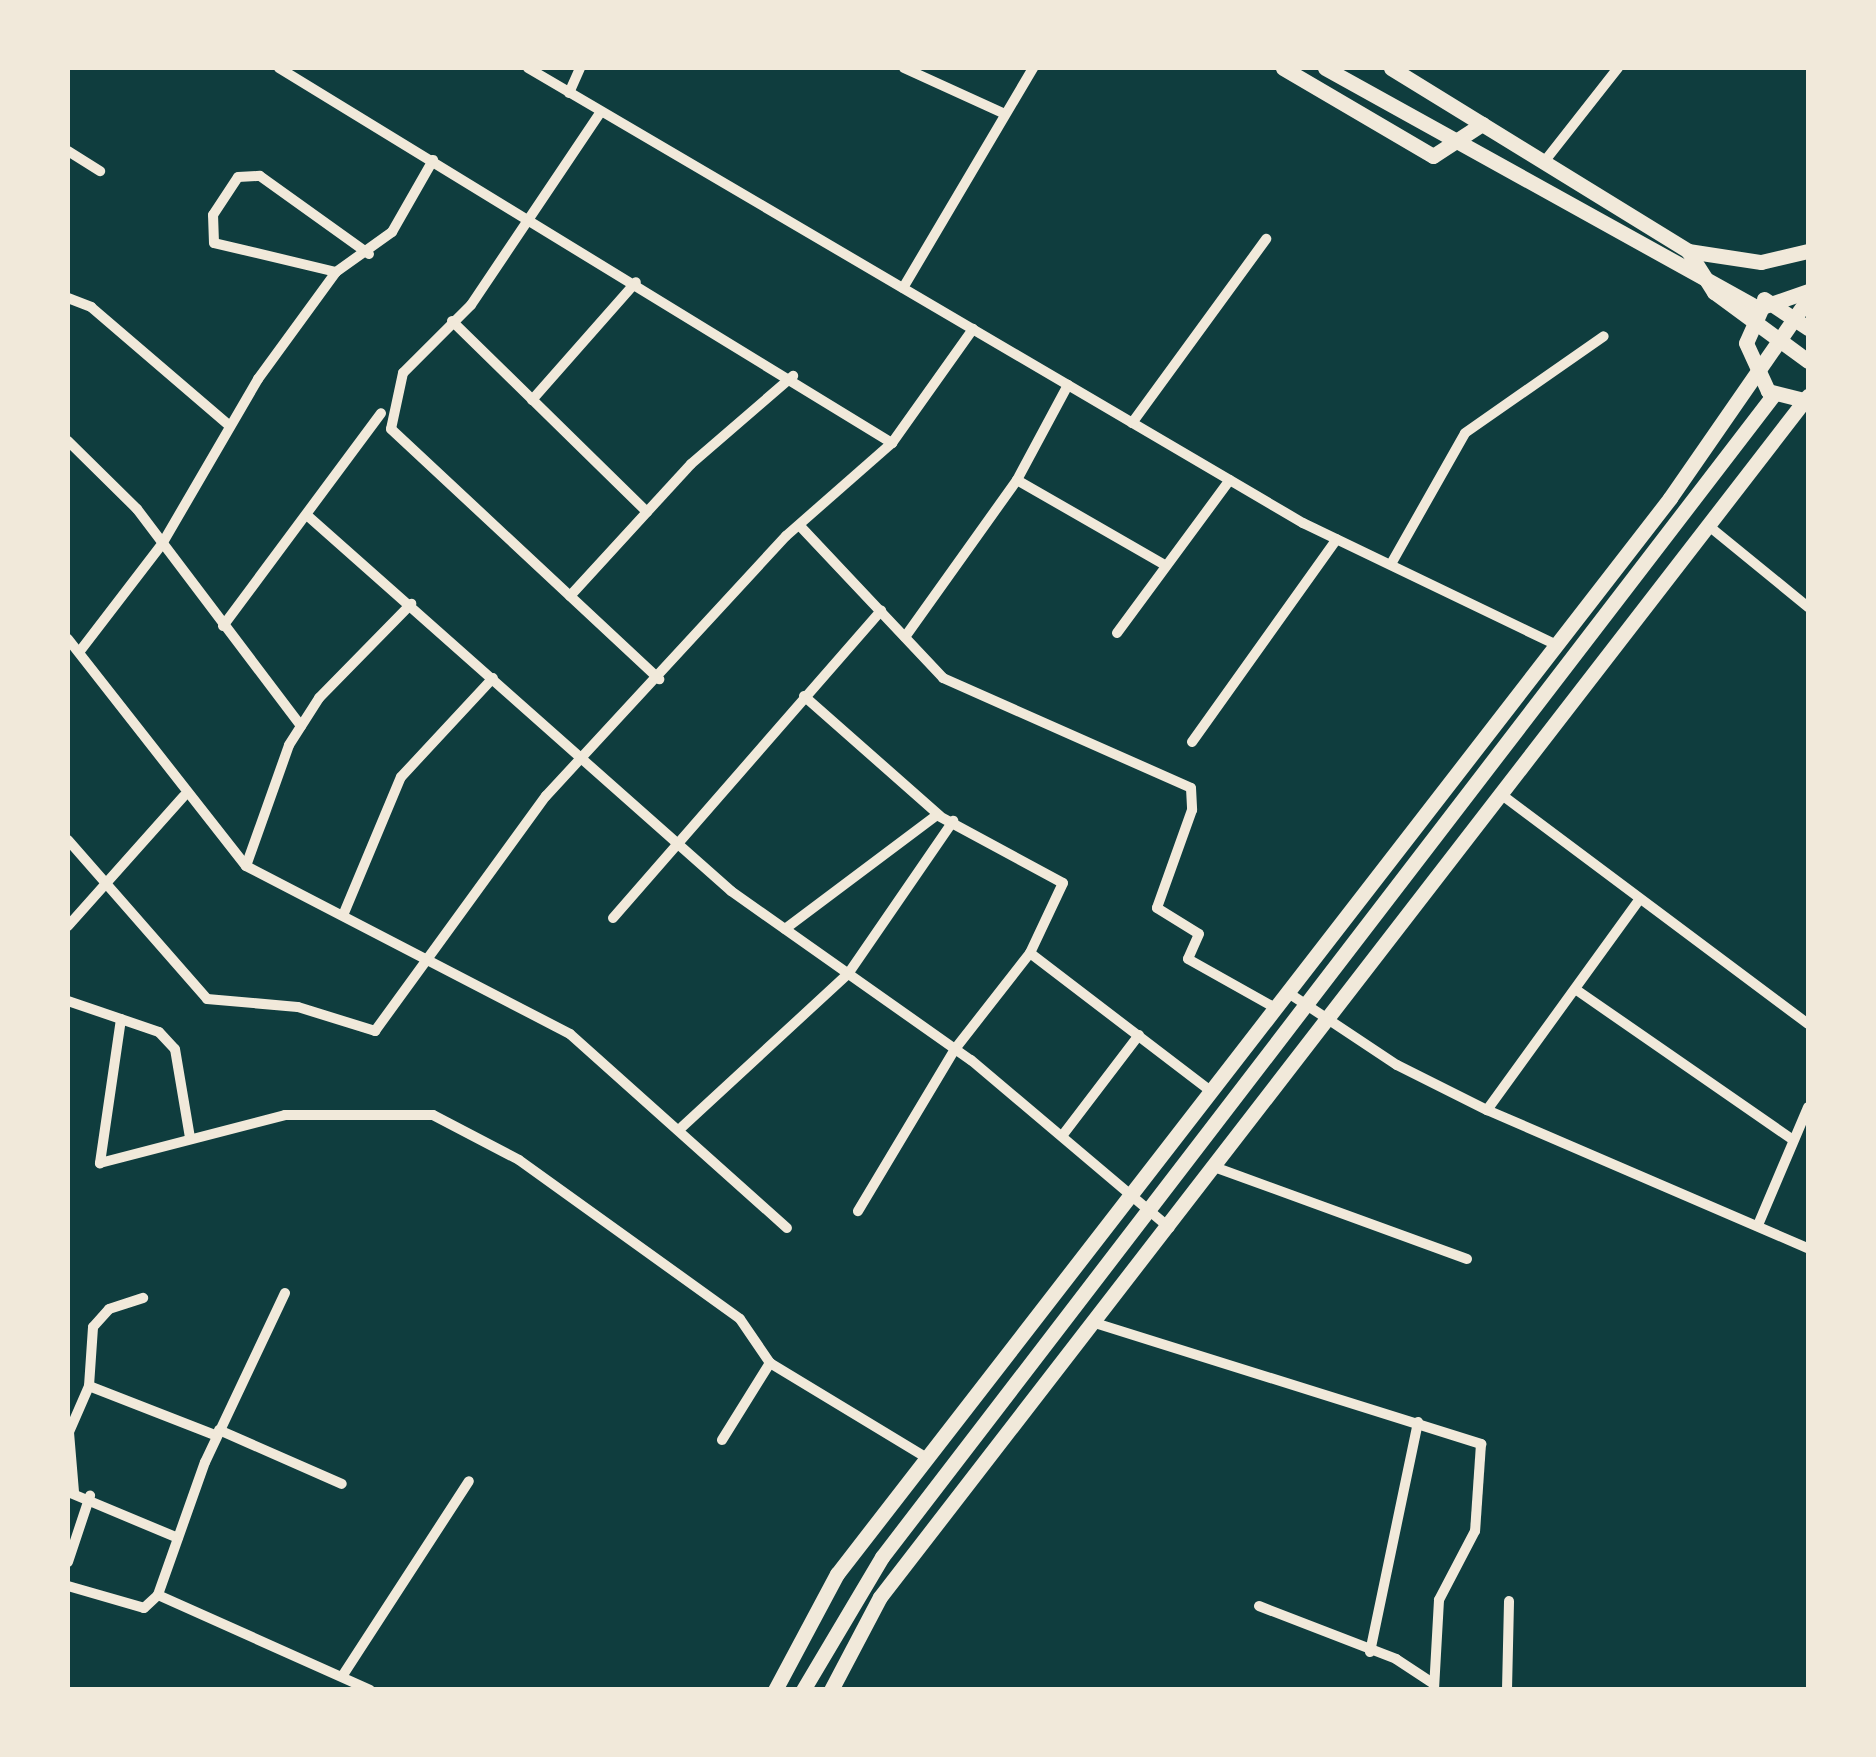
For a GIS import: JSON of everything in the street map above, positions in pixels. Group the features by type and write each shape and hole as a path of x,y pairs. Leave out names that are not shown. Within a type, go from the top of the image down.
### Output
{"main road":[{"path":"1283,68 1433,156 1482,124"},
{"path":"1325,68 1808,328"},
{"path":"1391,68 1544,162 1760,309"},
{"path":"1692,265 1761,262 1808,251"},
{"path":"1692,265 1750,326"},
{"path":"1692,265 1808,362"},
{"path":"1808,295 1760,309 1750,326 1748,362 1774,394 1808,398"},
{"path":"774,1690 837,1574 1290,994 1556,644 1808,295"},
{"path":"803,1690 882,1557 1774,394"},
{"path":"831,1690 880,1597 1217,1168 1329,1018 1506,798 1808,398"}],"street":[{"path":"279,68 793,376 892,443"},
{"path":"528,68 1230,480 1337,539 1556,644"},
{"path":"569,93 580,68"},
{"path":"904,68 1005,114"},
{"path":"903,288 1034,68"},
{"path":"1544,162 1618,68"},
{"path":"600,112 530,220 452,322 403,373 392,430 659,679"},
{"path":"68,152 100,172"},
{"path":"80,651 162,544 230,426 336,272 369,254 432,160"},
{"path":"336,272 214,243 214,214 238,177 260,176 369,254"},
{"path":"1132,423 1266,239"},
{"path":"532,400 636,282"},
{"path":"68,298 91,307 230,426"},
{"path":"452,322 647,512"},
{"path":"68,840 101,884 207,999 298,1007 375,1031 426,953 546,796 585,761 800,526 892,443 973,329"},
{"path":"1391,564 1465,432 1604,336"},
{"path":"570,596 647,512 793,376"},
{"path":"905,637 1018,480 1068,385"},
{"path":"223,626 309,518 381,413"},
{"path":"68,442 162,544 301,726"},
{"path":"1018,480 1163,564"},
{"path":"1117,633 1163,564 1230,480"},
{"path":"309,518 411,604 674,841 785,929 956,1049 1133,1193 1170,1228"},
{"path":"800,526 943,678 1191,788 1192,810 1157,908 1199,934 1188,960 1277,1009"},
{"path":"1710,527 1808,606"},
{"path":"1192,742 1337,539"},
{"path":"246,866 301,726 411,604"},
{"path":"613,918 674,841 881,611"},
{"path":"68,638 184,796 246,866 426,953 570,1034 682,1127 786,1228"},
{"path":"344,913 401,777 493,678"},
{"path":"804,696 940,816 1063,883 1030,953 956,1049 858,1211"},
{"path":"68,926 101,884 184,796"},
{"path":"1506,798 1808,1024"},
{"path":"785,929 940,816"},
{"path":"682,1127 848,974 953,821"},
{"path":"1487,1110 1578,991 1639,900"},
{"path":"1030,953 1212,1092"},
{"path":"1578,991 1792,1139"},
{"path":"1290,994 1487,1110 1808,1248"},
{"path":"68,1001 159,1032 174,1049 190,1138"},
{"path":"120,1019 100,1163 285,1115 401,1110 478,1133 740,1318 770,1362 927,1458"},
{"path":"1062,1136 1140,1035"},
{"path":"1758,1225 1808,1107"},
{"path":"1217,1168 1467,1260"},
{"path":"68,1586 144,1608 158,1594 218,1433 285,1293"},
{"path":"143,1298 93,1326 89,1386 69,1432 71,1492 90,1496 178,1538"},
{"path":"1095,1324 1474,1439 1483,1452 1476,1530 1439,1600 1434,1687 1370,1652 1259,1606"},
{"path":"722,1440 770,1362"},
{"path":"89,1386 342,1484"},
{"path":"1370,1652 1418,1422"},
{"path":"343,1675 469,1481"},
{"path":"68,1562 90,1496"},
{"path":"158,1594 370,1690"},
{"path":"1507,1690 1508,1601"}]}
